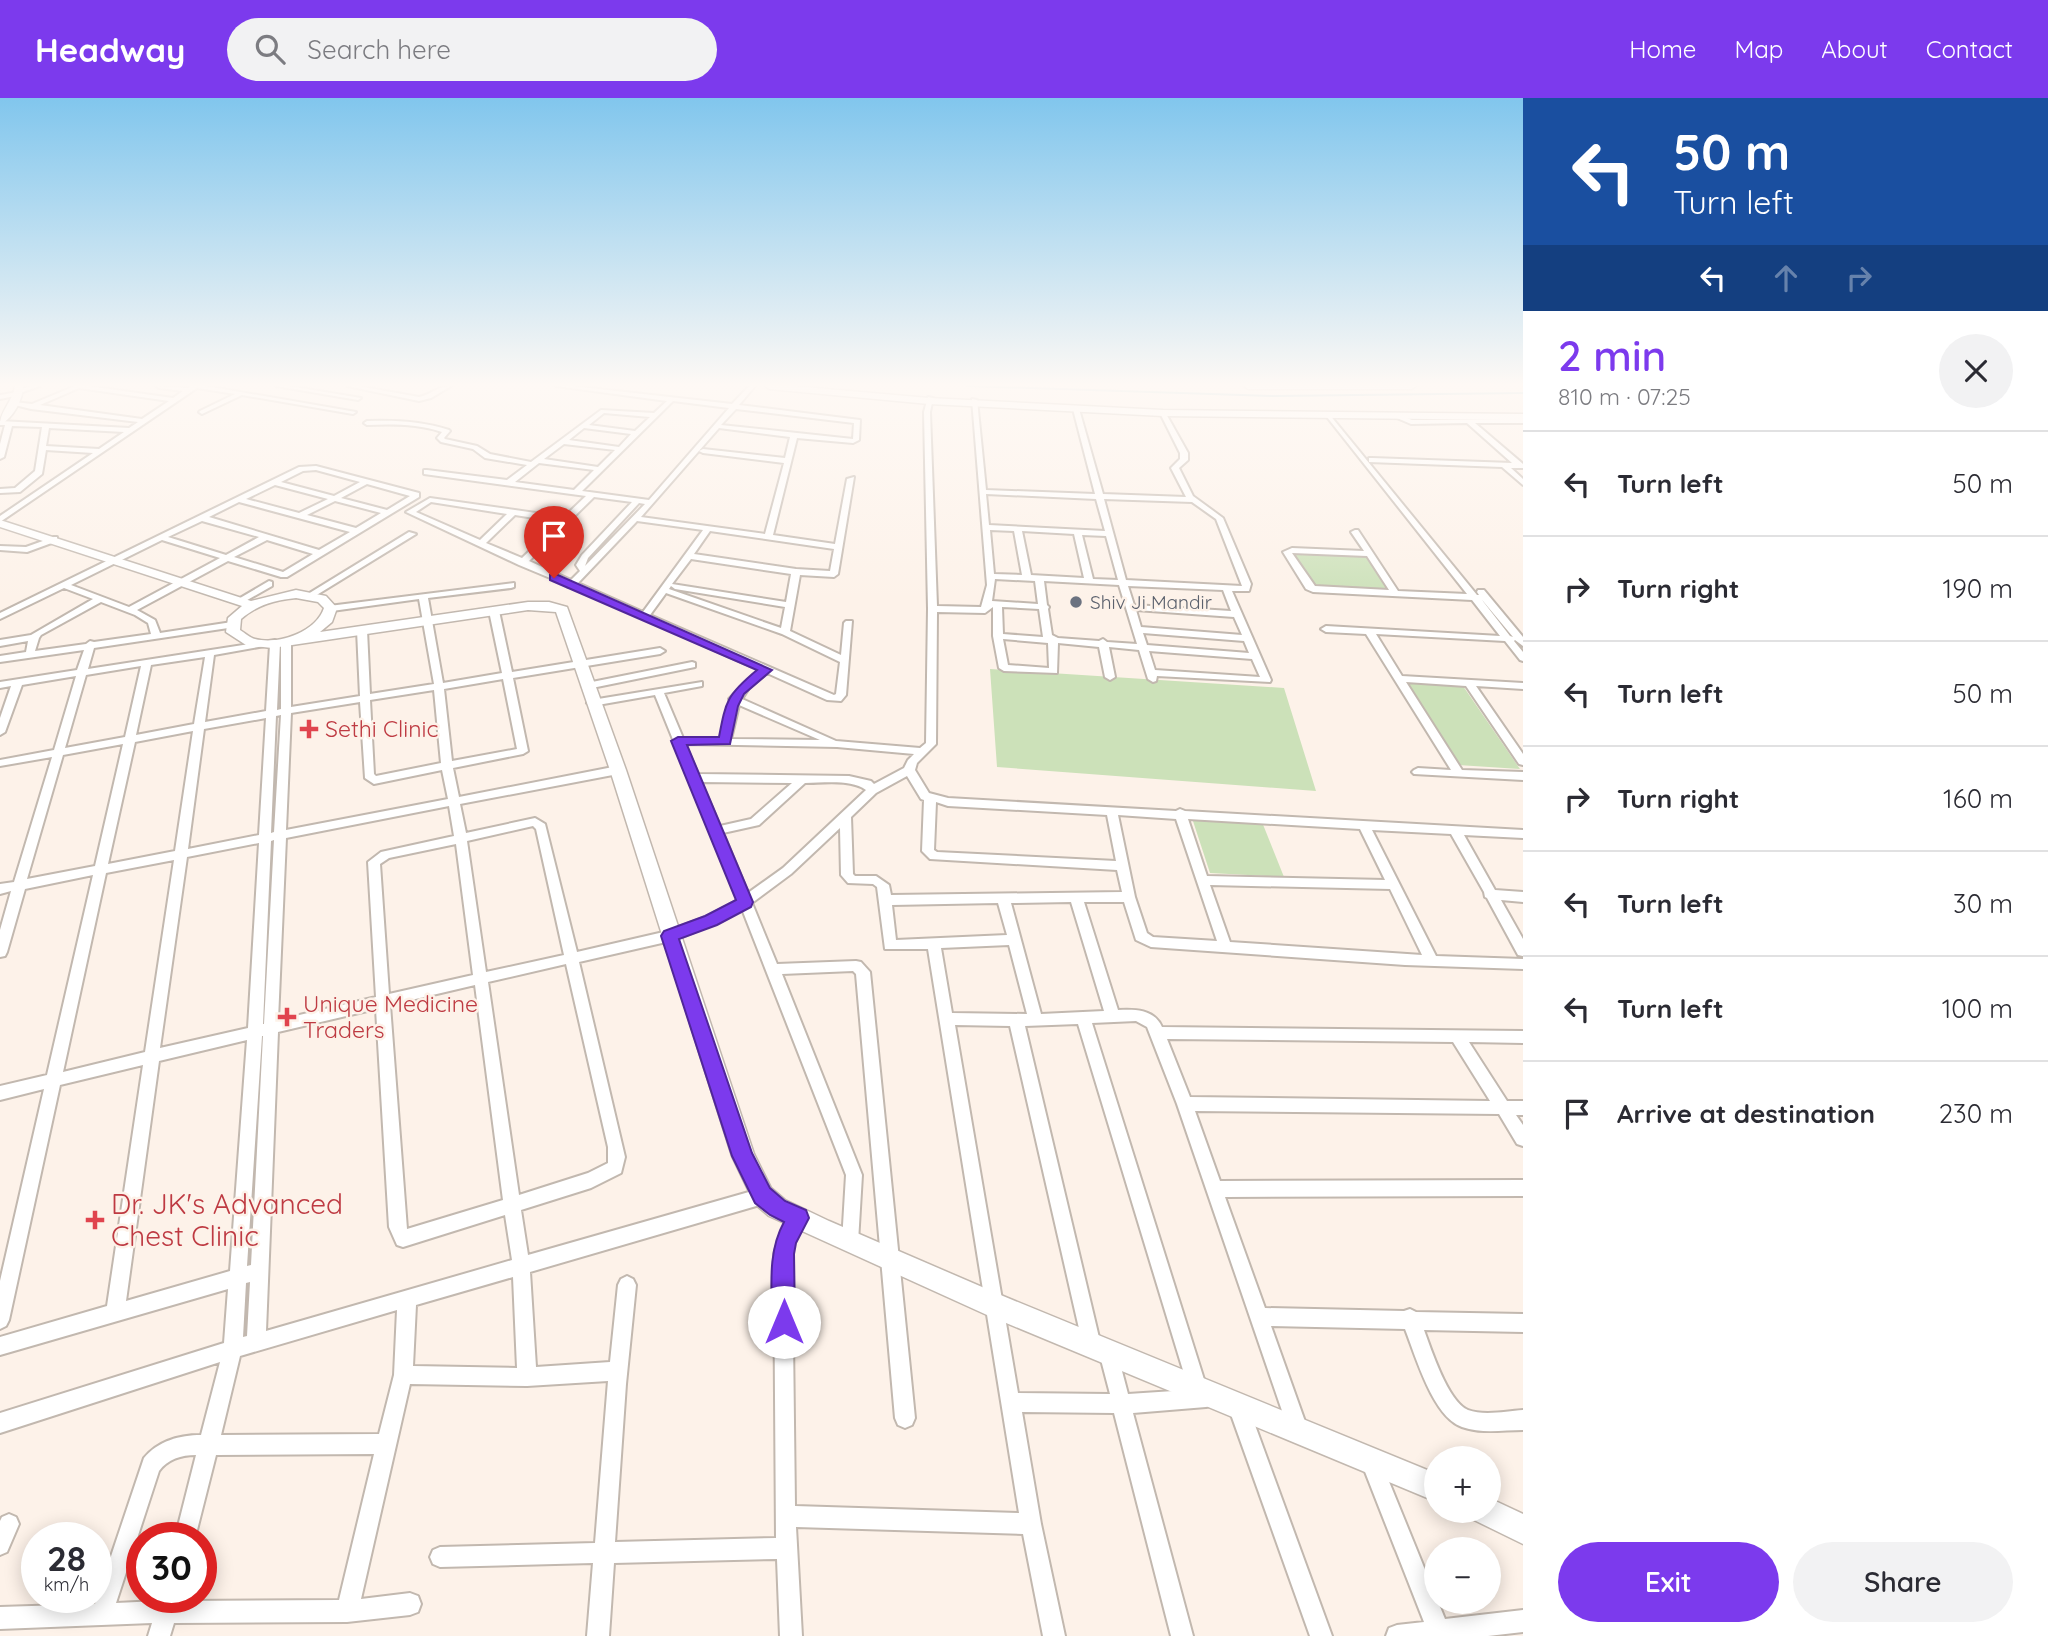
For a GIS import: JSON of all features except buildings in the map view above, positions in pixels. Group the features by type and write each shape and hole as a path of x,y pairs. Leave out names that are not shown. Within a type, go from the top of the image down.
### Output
{"main road":[{"path":"0,522 245,603 281,595 312,594 328,602 332,608 331,616 324,625 281,642"},
{"path":"245,603 232,625 233,632 238,637 281,642 528,606 562,610 618,770 743,1156 763,1196 777,1208 798,1218 996,1306 1424,1482"},
{"path":"1501,1518 1523,1529"}],"street":[{"path":"0,491 17,490 39,472 41,458"},
{"path":"0,522 89,458"},
{"path":"502,458 600,469"},
{"path":"508,483 539,458"},
{"path":"576,492 612,458"},
{"path":"571,585 691,458"},
{"path":"427,472 637,500 649,504 661,501 697,458"},
{"path":"761,458 788,461"},
{"path":"768,538 789,458"},
{"path":"0,1093 670,936 711,920 745,902 788,871 872,790 909,770 912,762 932,738 933,609 928,458"},
{"path":"980,458 992,604 1004,668 1049,672 1055,667 1039,579"},
{"path":"1089,458 1123,584 1152,676 1267,684 1226,588"},
{"path":"990,576 1123,584 1248,587 1219,518 1194,500 1175,468 1184,458"},
{"path":"1366,458 1523,658"},
{"path":"1372,460 1520,466"},
{"path":"1372,460 1522,641"},
{"path":"1504,465 1523,483"},
{"path":"0,616 273,482 309,468 416,495 284,575 162,538"},
{"path":"688,556 796,572 834,574 851,479"},
{"path":"300,516 368,481"},
{"path":"273,482 387,512"},
{"path":"985,492 1194,500"},
{"path":"522,563 591,495"},
{"path":"239,500 357,531"},
{"path":"565,520 430,500 410,512 765,670 837,699 841,695 849,623"},
{"path":"586,571 580,565 585,557 637,500"},
{"path":"481,542 512,513"},
{"path":"202,518 320,553"},
{"path":"635,518 838,548"},
{"path":"986,527 1110,534"},
{"path":"644,617 708,529"},
{"path":"1018,529 1027,578"},
{"path":"1077,532 1089,581"},
{"path":"1355,532 1396,594"},
{"path":"312,594 412,534"},
{"path":"130,610 266,537"},
{"path":"0,548 27,550 54,539"},
{"path":"1369,554 1292,550 1286,552 1313,590 1486,598"},
{"path":"785,632 796,572"},
{"path":"245,603 269,583"},
{"path":"64,585 130,610 152,622 156,635"},
{"path":"332,608 510,585"},
{"path":"666,588 789,605"},
{"path":"666,588 785,632 844,660"},
{"path":"423,596 439,687 447,767 461,839 520,1266 527,1377"},
{"path":"0,643 34,637 50,625 100,599"},
{"path":"933,609 980,611 992,604 1045,607"},
{"path":"1131,607 1236,614"},
{"path":"362,631 370,778 379,779 523,751 494,611"},
{"path":"0,659 232,625"},
{"path":"1326,629 1522,641"},
{"path":"1138,630 1247,638"},
{"path":"1369,631 1458,772"},
{"path":"998,636 1103,642 1143,648 1255,656"},
{"path":"30,654 34,637"},
{"path":"0,685 281,642 272,836 233,1349 189,1522"},
{"path":"1103,642 1110,677"},
{"path":"0,952 90,644"},
{"path":"0,762 279,712 660,651"},
{"path":"115,1313 210,653"},
{"path":"0,1320 147,662"},
{"path":"590,694 692,665"},
{"path":"725,741 734,699 743,687 765,670"},
{"path":"1401,679 1523,685"},
{"path":"0,732 18,682"},
{"path":"1468,682 1523,762"},
{"path":"590,694 658,691 698,684"},
{"path":"658,691 773,969 854,1175 850,1242"},
{"path":"734,699 837,744"},
{"path":"678,741 837,744 923,752"},
{"path":"0,889 618,770"},
{"path":"909,770 921,792 930,798 1112,812 1180,813 1523,834"},
{"path":"1418,772 1523,776"},
{"path":"694,778 859,782 872,790"},
{"path":"715,831 755,822 803,779"},
{"path":"930,798 928,851 934,856 1122,866"},
{"path":"1112,812 1129,897 1139,932 1146,941 1432,961 1523,964"},
{"path":"1180,813 1225,947"},
{"path":"845,816 847,875 858,881 880,881 883,885 890,945 1014,940"},
{"path":"527,823 539,823 572,959 617,1157 615,1168 607,1174 403,1239 399,1235 375,859 527,823"},
{"path":"1364,825 1432,961"},
{"path":"1455,830 1523,951"},
{"path":"256,1343 272,1028 272,836"},
{"path":"1202,880 1393,886"},
{"path":"1489,894 1523,897"},
{"path":"884,900 1129,897"},
{"path":"1003,898 1036,1020"},
{"path":"1076,898 1113,1017"},
{"path":"934,944 1031,1524 1054,1636"},
{"path":"773,969 856,966 863,972 905,1418"},
{"path":"945,1019 1036,1020 1143,1016 1153,1023 1185,1104 1298,1430"},
{"path":"1016,1019 1100,1349 1120,1404 1182,1636"},
{"path":"1011,1402 1120,1404 1207,1394 1084,1019"},
{"path":"1157,1033 1523,1037"},
{"path":"1457,1036 1523,1139"},
{"path":"1185,1104 1523,1108"},
{"path":"1214,1189 1523,1188"},
{"path":"0,1423 233,1349 763,1196"},
{"path":"791,1636 785,1516 783,1254 786,1241 798,1218"},
{"path":"0,1346 259,1271"},
{"path":"598,1636 628,1285"},
{"path":"347,1611 403,1375 407,1299"},
{"path":"1260,1317 1410,1318 1523,1323"},
{"path":"1410,1318 1445,1399 1460,1417 1523,1420"},
{"path":"403,1375 527,1377 619,1371"},
{"path":"1238,1406 1321,1636"},
{"path":"102,1614 150,1465 160,1454 171,1448 209,1444 386,1444"},
{"path":"1370,1458 1440,1633"},
{"path":"785,1516 1031,1524"},
{"path":"0,1545 9,1524"},
{"path":"440,1557 787,1548"},
{"path":"217,1607 347,1611 410,1604"},
{"path":"0,1618 126,1611"},
{"path":"159,1636 166,1613"},
{"path":"1396,1636 1440,1633 1523,1621"}],"green space":[{"path":"1293,552 1366,556 1389,591 1313,587"},
{"path":"990,669 1284,688 1316,791 997,767"},
{"path":"1407,682 1463,686 1520,769 1458,765"},
{"path":"1192,818 1262,822 1284,877 1210,873"}],"place":[{"name":"Shiv Ji Mandir","path":"1076,602"},
{"name":"Sethi Clinic","path":"309,729"},
{"name":"Unique Medicine Traders","path":"287,1017"},
{"name":"Dr. JK's Advanced Chest Clinic","path":"95,1220"}],"route":[{"path":"554,578 765,670 738,692 732,706 725,741 678,741 745,902 711,920 670,936 743,1156 763,1196 777,1208 798,1218 786,1241 783,1254 784,1322"}]}
